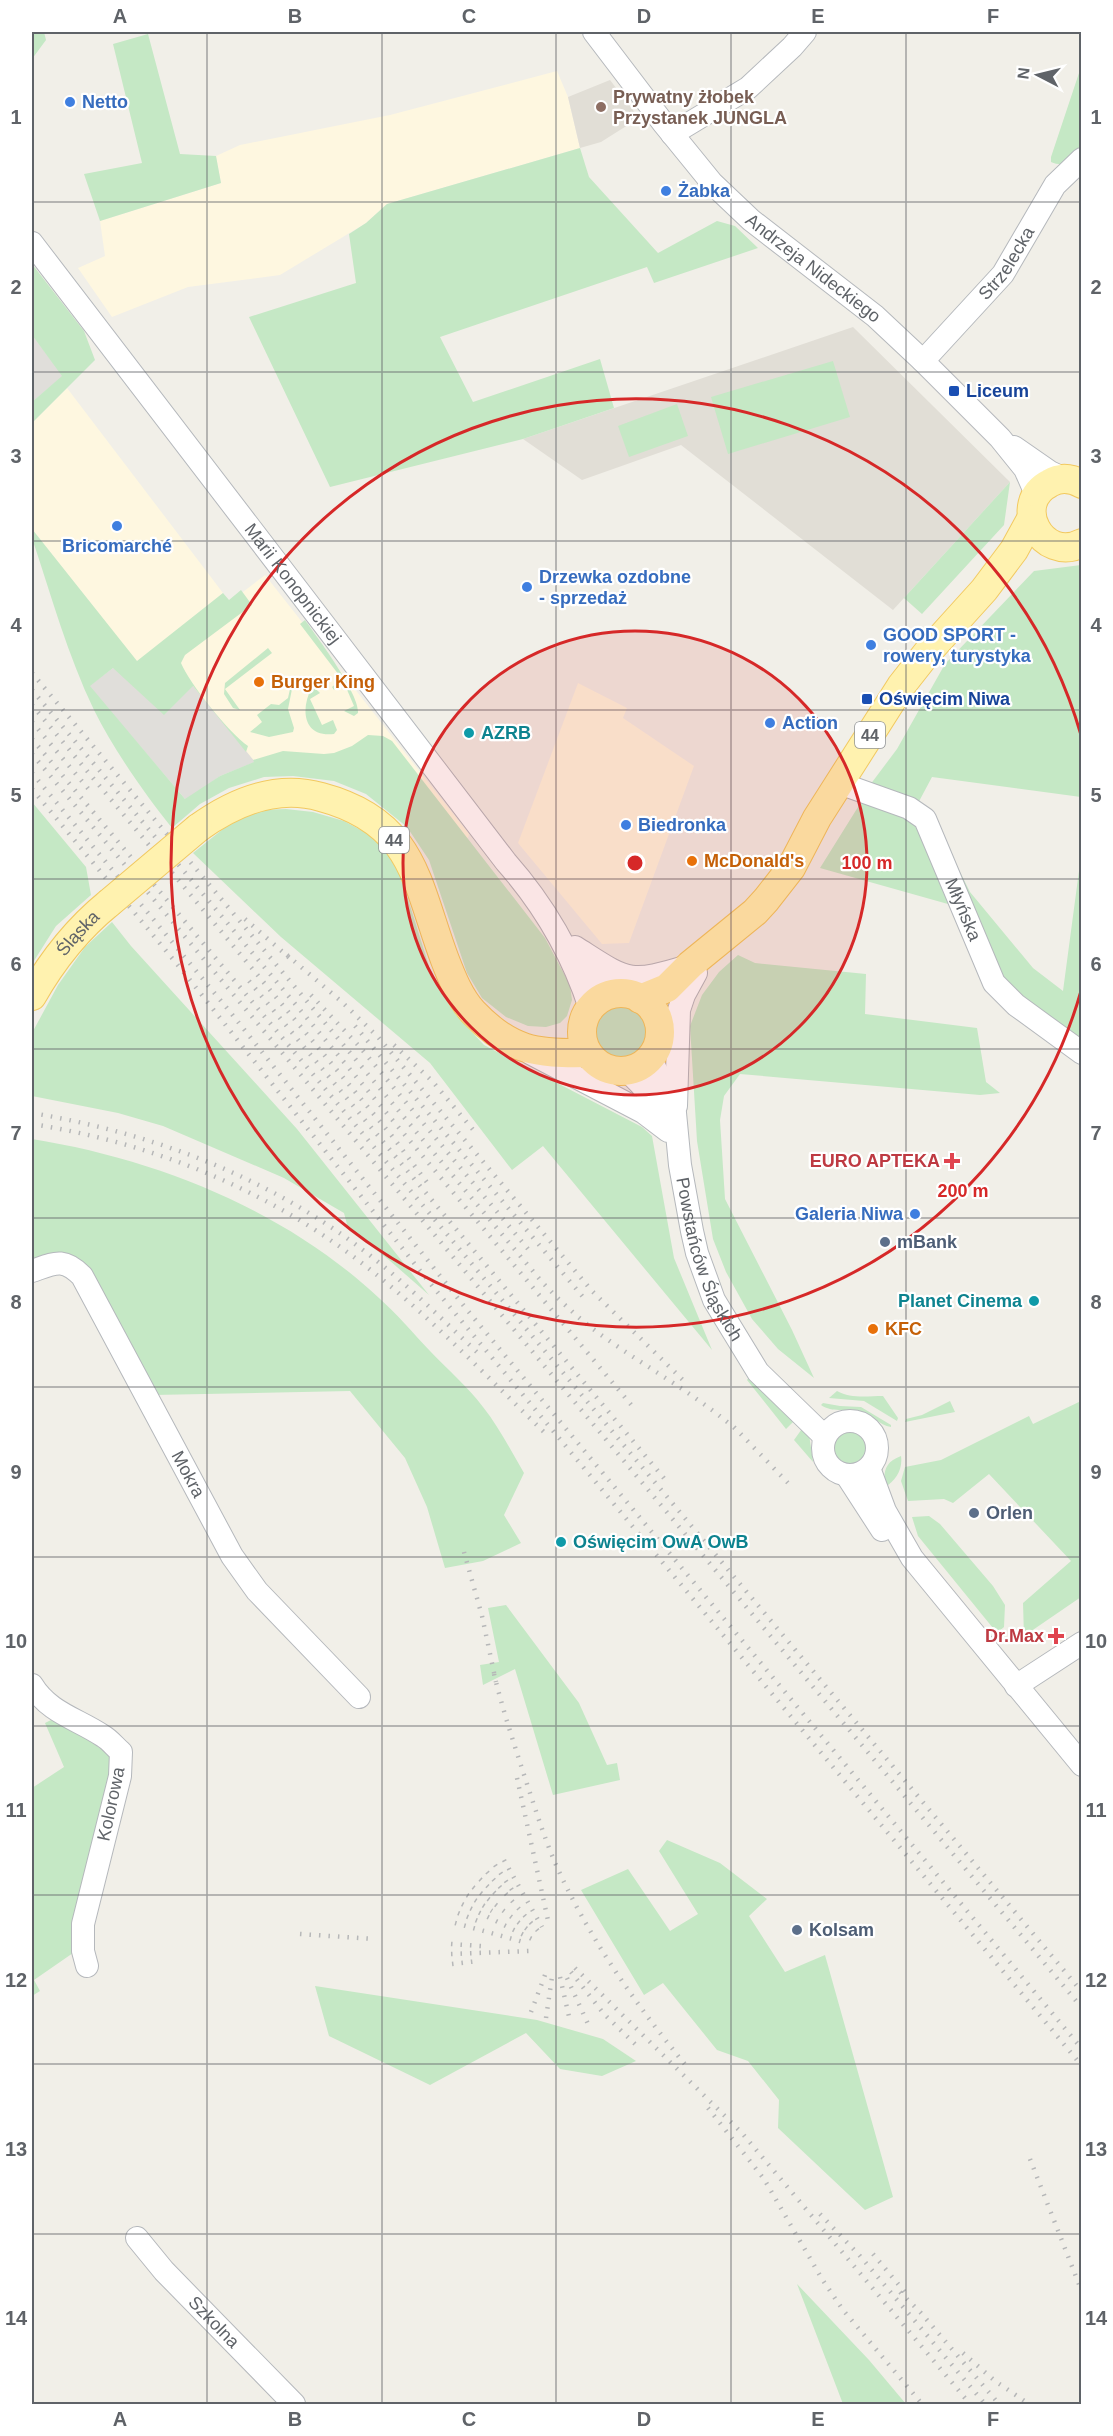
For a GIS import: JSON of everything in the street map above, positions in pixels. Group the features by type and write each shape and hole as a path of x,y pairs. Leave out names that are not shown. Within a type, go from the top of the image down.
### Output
{"main road":[{"path":"1034,507 1044,486 1054,481 1077,482"},
{"name":"44","path":"1034,507 1035,530 1042,538 1073,545"},
{"name":"44","path":"493,1030 521,1048 557,1053 621,993 648,1009 667,988 699,963 755,912 791,868 839,783 901,686 927,653 984,590 1014,550 1034,507"},
{"name":"44","path":"984,590 1024,560 1073,545"},
{"name":"Śląska","path":"32,996 71,940 109,903 198,828 235,804 249,799 282,793 313,794 346,804 361,812 378,824 403,850 425,896 453,981 471,1010 493,1030"},
{"path":"593,1021 595,1061 604,1068 639,1064 657,1046 660,1033 648,1009"},
{"name":"44","path":"493,1030 536,1040 554,1040 593,1021"}],"street":[{"name":"Andrzeja Nideckiego","path":"594,32 696,165 731,203 855,300 923,361 1000,438 1025,469 1034,507"},
{"path":"672,134 748,88 805,32"},
{"name":"Strzelecka","path":"923,361 1002,274 1054,185 1082,159"},
{"name":"Marii Konopnickiej","path":"32,243 249,529 506,862 530,889 554,925 583,986 593,1021"},
{"name":"Andrzeja Nideckiego","path":"1000,438 1050,472 1077,482"},
{"name":"Młyńska","path":"839,783 909,808 925,819 994,983 1016,1005 1082,1053"},
{"name":"Marii Konopnickiej","path":"554,925 575,947 593,1021"},
{"path":"575,947 610,970 627,976 654,977 699,963"},
{"path":"521,1048 643,1112 671,1122 679,1011 699,963"},
{"name":"Powstańców Śląskich","path":"639,1064 641,1083 671,1122 692,1231 703,1270 724,1319 744,1348 830,1431"},
{"name":"Mokra","path":"32,1271 60,1262 72,1266 82,1276 232,1556 257,1591 359,1697"},
{"path":"852,1421 868,1428 874,1435 878,1447 874,1461 869,1468 863,1473 847,1476 835,1472 825,1460 823,1444 830,1431 852,1421"},
{"path":"869,1468 885,1511 912,1558"},
{"path":"847,1476 880,1528 912,1558 1082,1765"},
{"path":"1016,1686 1082,1642"},
{"name":"Kolorowa","path":"32,1685 40,1699 105,1737 121,1752 120,1776 83,1923 83,1951 87,1966"},
{"name":"Szkolna","path":"137,2238 164,2271 294,2404"}],"shaded area":[{"path":"557,71 568,97 580,148 387,204 366,223 280,275 188,287 112,317 78,268 105,256 100,221 221,183 216,156 240,145 390,115"},
{"name":"Prywatny żłobek Przystanek JUNGLA","path":"610,80 639,118 601,142 580,148 568,97"},
{"path":"853,327 1010,482 893,610 681,445 582,480 523,439"},
{"path":"32,335 63,376 32,402"},
{"path":"67,388 223,593 137,662 32,529 32,423"},
{"path":"265,575 469,834 468,838 377,779 255,762 243,749 145,667"},
{"path":"113,668 193,686 255,762 220,776 186,800 89,686"},
{"name":"Biedronka","path":"578,683 627,708 623,718 694,766 629,943 602,944 518,843"}],"green space":[{"path":"44,32 46,40 32,59 32,33"},
{"path":"148,34 180,154 216,156 221,183 100,221 84,174 142,163 113,44"},
{"path":"1081,67 1081,151 1068,162 1056,164 1051,162 1051,157"},
{"path":"580,148 589,177 658,253 717,221 735,226 758,248 654,283 647,267 440,337 473,402 600,359 614,408 523,439 330,487 249,317 356,283 349,234 366,223 387,204"},
{"path":"32,264 84,331 95,360 32,423 32,402 62,376 32,335"},
{"path":"833,361 850,417 728,454 711,397"},
{"path":"677,404 688,436 629,457 618,426"},
{"path":"1010,482 1004,525 922,614 904,598"},
{"path":"32,529 137,661 223,593 229,600 241,590 252,605 185,655 181,663 192,683 211,708 248,746 246,752 193,686 164,715 113,668 90,686 185,799 220,776 254,762 253,760 283,751 334,753 352,746 368,735 383,736 392,741 545,938 570,985 572,1000 567,1016 560,1023 546,1027 528,1026 506,1017 482,998 467,973 429,860 407,827 366,794 334,781 293,776 264,777 229,788 200,804 172,828 130,771 94,710 60,625 32,538"},
{"path":"1081,565 1081,797 932,777 916,807 867,789 897,749 945,664 1034,571"},
{"path":"305,620 337,666 352,693 358,713 354,716 344,711 354,706 345,685 334,690 332,687 342,679 300,624"},
{"path":"268,648 272,653 225,689 240,710 233,708 224,694 225,683"},
{"path":"312,687 320,693 310,699 322,725 333,720 337,730 334,734 324,734 310,727 306,704"},
{"path":"290,689 292,689 288,709 294,728 293,732 269,737 250,732 262,722 257,715 271,704 279,705 288,698"},
{"path":"863,799 907,815 925,828 955,906 820,868"},
{"path":"32,802 86,867 91,895 56,926 32,964"},
{"path":"286,809 313,812 344,821 374,837 397,864 433,979 456,1015 484,1045 642,1127 652,1136 674,1258 712,1350 543,1146 512,1170 430,1063 281,937 193,853 228,825 259,810"},
{"path":"1081,856 1081,1045 1006,985 955,862 970,892 1033,968 1063,991"},
{"path":"112,922 131,946 297,1129 429,1295 348,1228 344,1213 284,1178 163,1126 118,1113 32,1096 32,1033 58,985 85,947"},
{"path":"738,955 755,963 866,974 865,1014 977,1028 986,1082 1000,1093 980,1095 740,1074 724,1096 720,1120 725,1199 814,1378 778,1349 752,1319 726,1272 713,1239 697,1141 690,1026 702,995 719,972"},
{"path":"620,1006 634,1010 642,1018 646,1032 642,1046 634,1054 620,1058 606,1054 598,1046 594,1032 598,1018 606,1010"},
{"path":"32,1139 126,1160 217,1193 261,1214 303,1239 342,1267 392,1310 471,1392 494,1423 524,1473 504,1515 521,1543 483,1561 445,1568 427,1507 405,1458 350,1391 153,1395 95,1279 32,1261"},
{"path":"749,1377 796,1419 786,1429 747,1380"},
{"path":"837,1391 854,1396 883,1396 898,1418 897,1421 864,1401 829,1398"},
{"path":"950,1401 955,1412 905,1422 906,1419 922,1415"},
{"path":"1081,1401 1081,1597 1024,1636 1023,1603 1071,1561 989,1474 953,1503 944,1499 908,1501 901,1481 905,1467 941,1460 1029,1416 1033,1424"},
{"path":"823,1403 861,1407 891,1427 860,1411 826,1408 821,1405"},
{"path":"804,1426 809,1434 813,1462 794,1440"},
{"path":"851,1432 863,1437 868,1449 863,1461 851,1466 839,1461 834,1449 839,1437"},
{"path":"901,1456 898,1474 885,1487 884,1476 888,1464"},
{"path":"929,1516 940,1524 993,1586 1005,1605 1004,1627 997,1633 918,1536 912,1517"},
{"path":"506,1605 579,1703 607,1765 617,1763 620,1780 553,1795 515,1669 483,1685 480,1665 499,1662 488,1608"},
{"path":"57,1717 112,1757 111,1782 73,1953 34,1980 40,1991 32,1996 32,1788 64,1767 45,1723"},
{"path":"667,1840 720,1863 767,1899 749,1916 785,1972 825,1955 893,2197 865,2210 778,2128 779,2100 748,2061 717,2050 663,1983 644,1995 581,1890 628,1869 670,1931 698,1914 659,1851"},
{"path":"315,1986 537,2020 603,2039 636,2061 602,2076 560,2069 526,2033 430,2085 329,2036"},
{"path":"797,2284 869,2360 906,2404 843,2404"}],"railway":[{"path":"32,673 542,1282 571,1311 596,1331 690,1394 739,1432"},
{"path":"32,690 633,1407"},
{"path":"32,705 392,1136 429,1185"},
{"path":"32,722 91,792"},
{"path":"32,739 1082,1992"},
{"path":"32,754 1082,2008"},
{"path":"32,773 231,1013 468,1311 1082,2049"},
{"path":"32,789 186,975 429,1282 1082,2066"},
{"path":"245,919 293,961"},
{"path":"287,955 342,1002 378,1037 592,1291 683,1380"},
{"path":"249,981 668,1483"},
{"path":"311,995 359,1046 528,1249"},
{"path":"355,1026 583,1297"},
{"path":"394,1045 433,1082 475,1132"},
{"path":"32,1113 123,1133 168,1147 211,1163 294,1204 334,1229 372,1257 480,1355"},
{"path":"32,1124 77,1132 164,1157 206,1173 288,1213 363,1264 411,1304 547,1435"},
{"path":"734,1427 789,1484"},
{"path":"464,1552 482,1616 496,1682"},
{"path":"494,1674 539,1821 564,1882 605,1956 653,2024 688,2068"},
{"path":"517,1778 549,1925"},
{"path":"504,1860 542,1927"},
{"path":"495,1865 512,1890"},
{"path":"487,1872 538,1931"},
{"path":"480,1879 499,1897"},
{"path":"473,1887 532,1933"},
{"path":"467,1895 492,1911"},
{"path":"462,1904 532,1939"},
{"path":"458,1913 483,1923"},
{"path":"455,1923 527,1943"},
{"path":"300,1934 375,1939"},
{"path":"451,1944 481,1946"},
{"path":"451,1954 529,1951"},
{"path":"452,1964 478,1961"},
{"path":"575,1968 742,2133 970,2404"},
{"path":"571,1972 604,2014 637,2046"},
{"path":"531,2012 545,1975"},
{"path":"546,2018 552,1977"},
{"path":"560,1977 570,2021"},
{"path":"567,1978 588,2024"},
{"path":"708,2108 764,2179 822,2279 843,2310 922,2404"},
{"path":"1030,2159 1082,2292"},
{"path":"820,2214 860,2256 985,2404"},
{"path":"873,2254 909,2297"},
{"path":"900,2292 921,2313 999,2404"},
{"path":"963,2353 995,2381 1029,2404"}],"place":[{"name":"Netto","path":"70,102"},
{"name":"Prywatny żłobek Przystanek JUNGLA","path":"601,107"},
{"name":"Żabka","path":"666,191"},
{"name":"Liceum","path":"954,391"},
{"name":"Bricomarché","path":"117,526"},
{"name":"Drzewka ozdobne - sprzedaż","path":"527,587"},
{"name":"GOOD SPORT - rowery, turystyka","path":"871,645"},
{"name":"Burger King","path":"259,682"},
{"name":"Oświęcim Niwa","path":"867,699"},
{"name":"Action","path":"770,723"},
{"name":"AZRB","path":"469,733"},
{"name":"Biedronka","path":"626,825"},
{"name":"McDonald's","path":"692,861"},
{"name":"EURO APTEKA","path":"952,1161"},
{"name":"Galeria Niwa","path":"915,1214"},
{"name":"mBank","path":"885,1242"},
{"name":"Planet Cinema","path":"1034,1301"},
{"name":"KFC","path":"873,1329"},
{"name":"Orlen","path":"974,1513"},
{"name":"Oświęcim OwA OwB","path":"561,1542"},
{"name":"Dr.Max","path":"1056,1636"},
{"name":"Kolsam","path":"797,1930"}]}
